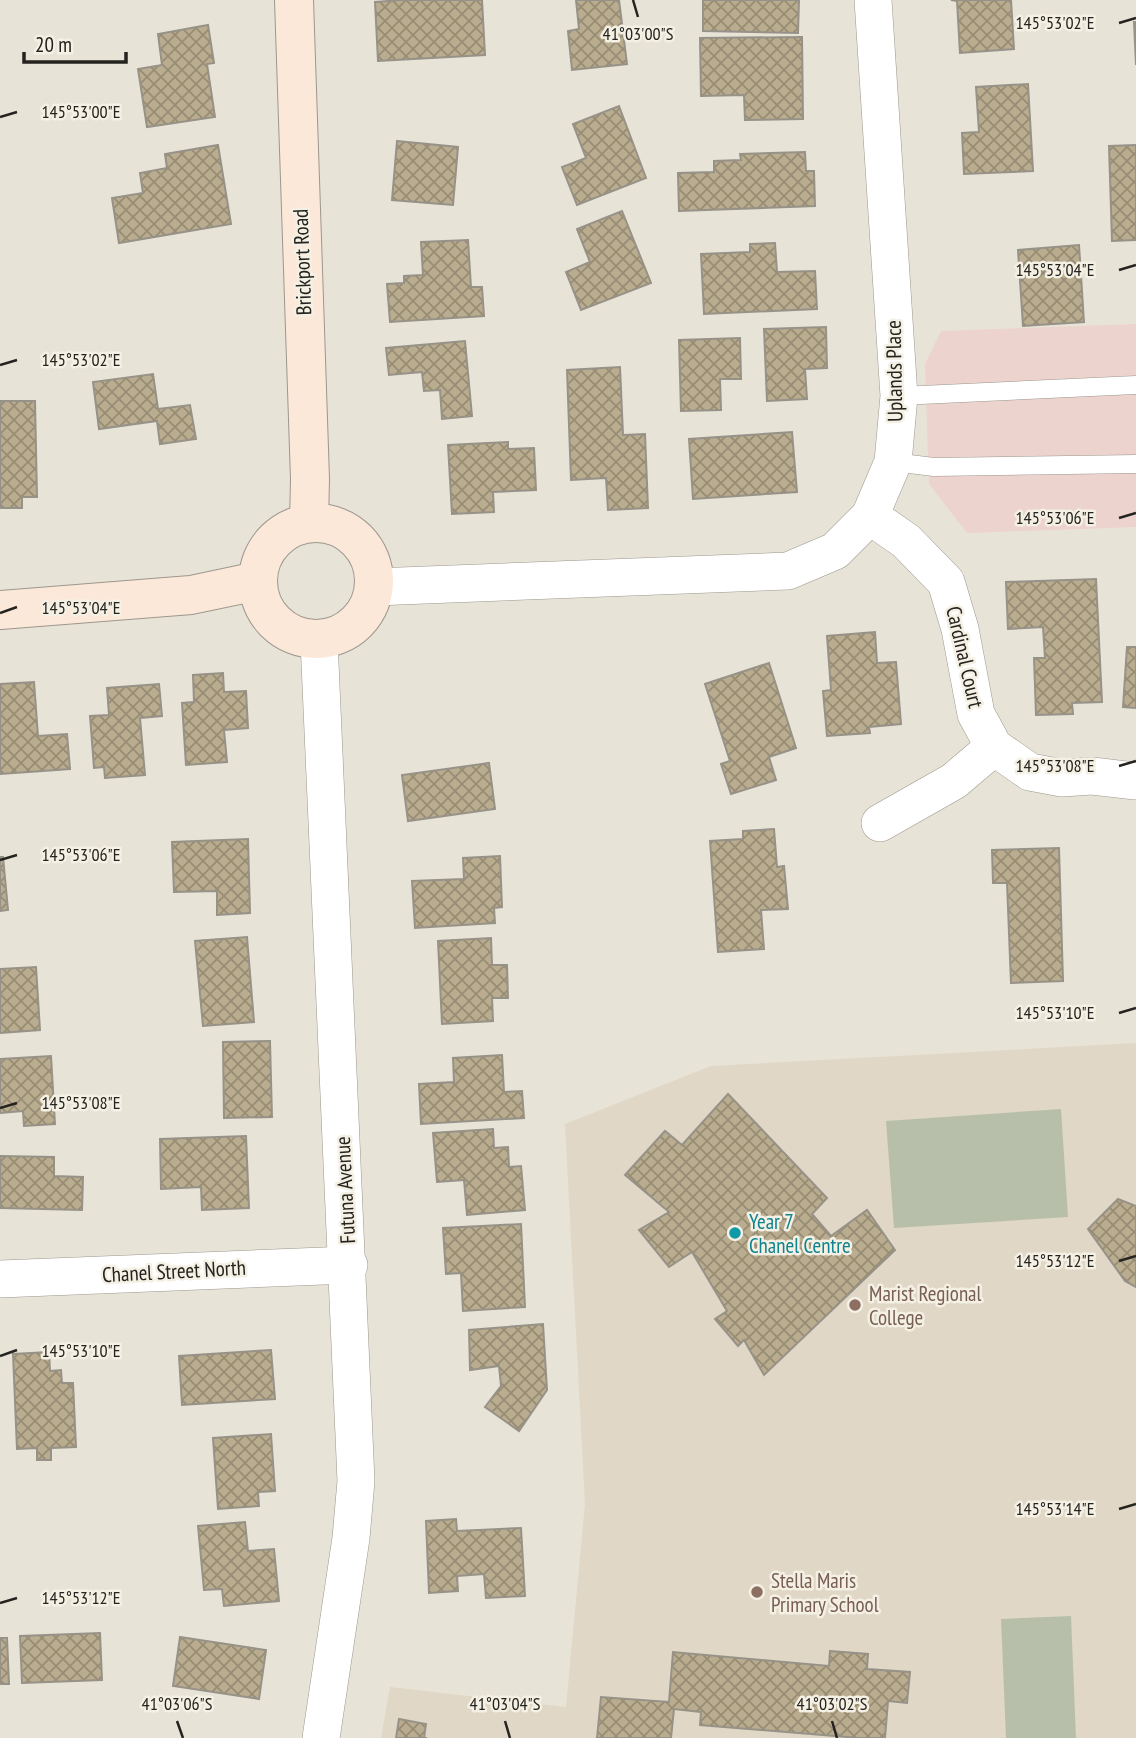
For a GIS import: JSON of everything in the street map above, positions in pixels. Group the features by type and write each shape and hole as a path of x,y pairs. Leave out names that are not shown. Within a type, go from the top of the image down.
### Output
{"street":[{"name":"Brickport Road","path":"294,0 310,479 309,523"},
{"name":"Uplands Place","path":"374,587 788,571 835,551 870,516 893,462 899,396 873,0"},
{"name":"Cardinal Court","path":"870,516 906,541 946,582 960,629 976,714 994,747 1030,772 1062,778 1092,776 1136,781"},
{"path":"309,523 343,529 357,540 367,554 373,570 374,587 370,603 362,617 350,629 319,639 301,638 283,630 270,617 260,600 257,581 267,549 278,536 293,527 309,523"},
{"path":"0,610 191,595 257,581"},
{"name":"Futuna Avenue","path":"319,639 349,1265 356,1481 351,1538 321,1738"},
{"path":"880,823 954,781 994,747"},
{"name":"Chanel Street North","path":"0,1279 349,1265"}],"lane":[{"path":"899,396 1136,385"},
{"path":"893,462 934,467 1136,464"}],"shaded area":[{"path":"1136,324 1136,527 967,533 929,484 925,364 941,331"},
{"name":"Marist Regional College","path":"1136,1043 1136,1738 381,1738 390,1687 566,1707 585,1504 565,1124 711,1066"}],"green space":[{"path":"1061,1109 1068,1217 894,1228 886,1121"},
{"path":"1071,1616 1076,1738 1006,1738 1001,1619"}],"building":[{"path":"482,0 485,55 378,61 375,2"},
{"path":"576,0 619,0 627,64 572,70 568,31 579,29"},
{"path":"703,0 799,0 798,33 703,31"},
{"path":"951,0 1011,0 1014,49 960,53 957,1"},
{"path":"1134,22 1136,22 1136,65"},
{"path":"208,25 214,63 207,64 215,117 147,127 138,69 162,65 158,34"},
{"path":"802,37 803,119 745,120 744,95 701,96 700,38"},
{"path":"1028,84 1033,171 964,174 962,133 979,132 976,87"},
{"path":"619,106 646,178 577,205 562,167 586,158 573,124"},
{"path":"397,141 458,147 453,205 392,200"},
{"path":"218,145 231,224 119,243 112,198 143,193 140,173 167,168 165,154"},
{"path":"1136,145 1136,240 1112,241 1109,146"},
{"path":"805,152 806,171 814,171 815,206 679,211 678,173 714,172 714,161 741,160 740,154"},
{"path":"622,211 651,283 581,310 566,272 590,262 577,229"},
{"path":"468,240 471,287 482,287 484,316 390,322 387,284 404,283 404,276 423,275 421,242"},
{"path":"775,243 777,272 815,271 817,309 704,314 701,254 750,252 750,244"},
{"path":"1079,245 1084,322 1023,326 1018,250"},
{"path":"826,327 827,368 805,369 807,399 767,401 764,329"},
{"path":"740,338 741,379 720,379 721,410 681,411 679,340"},
{"path":"465,341 472,416 442,419 440,390 424,391 422,372 389,375 386,348"},
{"path":"620,367 623,435 645,434 648,508 608,510 606,478 571,480 567,370"},
{"path":"153,374 158,409 190,405 196,439 160,444 157,421 99,429 93,382"},
{"path":"0,401 35,401 37,497 22,497 22,508 0,508"},
{"path":"792,432 797,492 693,499 689,439"},
{"path":"508,442 508,449 534,448 536,490 493,492 494,512 452,514 448,445"},
{"path":"1096,579 1102,702 1072,703 1073,714 1036,715 1034,658 1045,658 1043,627 1008,629 1006,582"},
{"path":"875,632 877,663 896,662 901,724 869,727 870,733 827,736 823,691 831,690 827,636"},
{"path":"1127,647 1136,647 1136,708 1123,707"},
{"path":"769,663 796,748 769,757 776,780 731,794 721,764 730,761 705,684"},
{"path":"223,673 224,692 246,691 248,728 224,730 227,762 186,765 182,703 194,702 193,675"},
{"path":"34,682 38,736 67,734 70,769 0,774 0,684"},
{"path":"159,684 162,716 140,718 145,775 105,778 104,767 94,768 90,716 109,715 107,688"},
{"path":"489,763 495,809 408,821 402,775"},
{"path":"774,829 777,867 784,866 788,909 761,910 764,949 718,952 710,841 743,839 743,831"},
{"path":"248,839 250,913 217,915 217,891 174,892 172,842"},
{"path":"1059,848 1063,981 1011,983 1007,883 993,883 992,850"},
{"path":"500,856 502,907 494,908 495,923 415,928 412,881 464,879 463,858"},
{"path":"0,857 3,857 8,910 0,911"},
{"path":"247,937 254,1022 203,1026 195,941"},
{"path":"491,938 492,965 507,965 508,998 492,998 493,1021 442,1024 438,941"},
{"path":"36,967 40,1030 0,1033 0,969"},
{"path":"270,1041 272,1117 224,1118 223,1042"},
{"path":"502,1055 504,1092 522,1091 524,1118 421,1124 419,1084 454,1082 453,1058"},
{"path":"51,1056 55,1124 24,1126 23,1111 0,1113 0,1059"},
{"name":"Year 7 Chanel Centre","path":"728,1094 827,1198 812,1214 831,1236 867,1210 895,1250 764,1375 744,1340 738,1346 715,1319 727,1311 692,1252 669,1267 639,1230 669,1212 625,1175 665,1131 682,1145"},
{"path":"493,1129 494,1148 508,1147 509,1167 521,1166 525,1210 467,1215 464,1180 437,1182 433,1133"},
{"path":"246,1136 249,1208 202,1210 201,1187 161,1189 160,1139"},
{"path":"0,1156 54,1157 54,1176 83,1177 82,1210 0,1208"},
{"path":"1118,1199 1136,1206 1136,1287 1125,1281 1088,1229"},
{"path":"521,1224 525,1307 463,1311 461,1273 446,1274 443,1228"},
{"path":"543,1324 547,1390 519,1431 485,1407 501,1386 499,1366 470,1370 469,1330"},
{"path":"271,1350 275,1399 182,1405 179,1356"},
{"path":"49,1352 50,1371 61,1370 62,1383 73,1383 76,1447 51,1448 51,1460 37,1460 37,1448 17,1449 13,1354"},
{"path":"271,1434 275,1491 258,1492 259,1506 218,1509 213,1438"},
{"path":"456,1519 457,1531 521,1528 525,1596 486,1598 484,1574 457,1576 458,1591 429,1593 426,1521"},
{"path":"245,1522 248,1551 274,1549 279,1601 224,1606 222,1589 204,1590 198,1526"},
{"path":"100,1633 102,1680 22,1683 20,1636"},
{"path":"180,1637 266,1650 259,1699 173,1686"},
{"path":"0,1638 7,1638 9,1684 0,1684"},
{"path":"830,1651 868,1654 867,1669 910,1672 907,1703 888,1701 885,1738 700,1725 701,1712 674,1709 671,1738 597,1738 601,1697 669,1702 673,1652 829,1666"},
{"path":"399,1719 426,1724 424,1738 396,1738"}],"place":[{"name":"Year 7 Chanel Centre","path":"735,1233"},
{"name":"Marist Regional College","path":"855,1305"},
{"name":"Stella Maris Primary School","path":"757,1592"}]}
